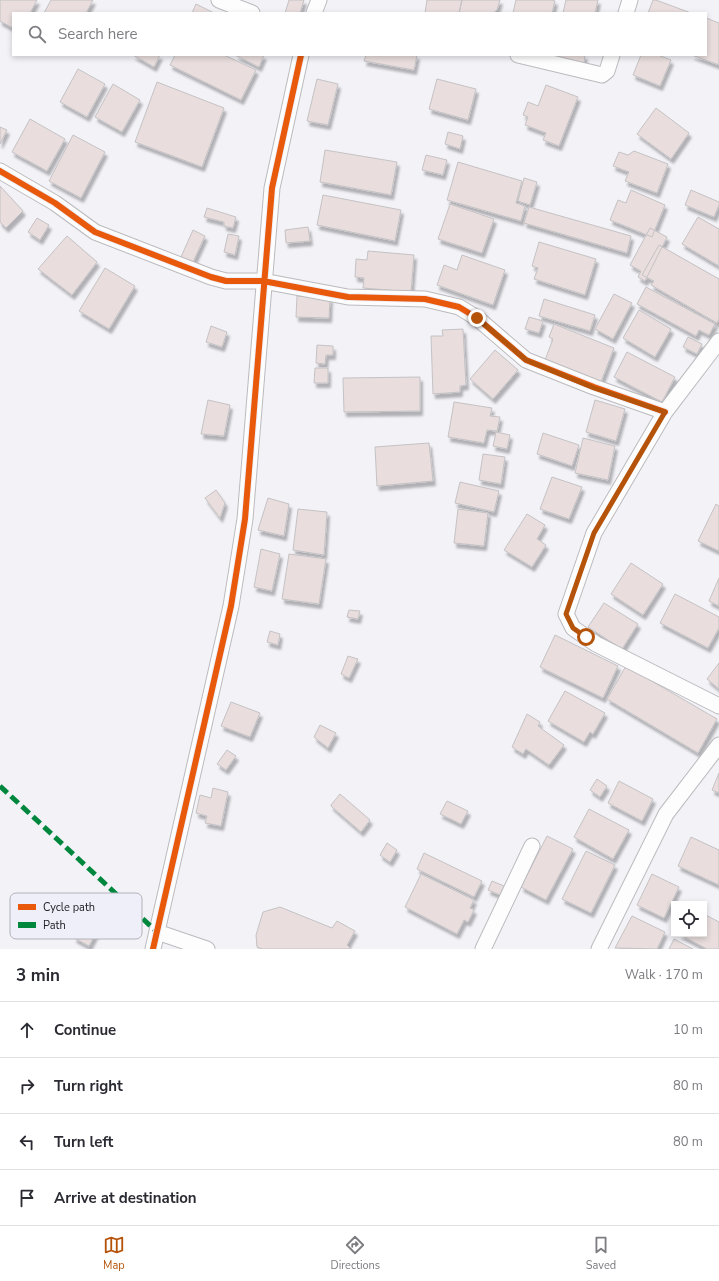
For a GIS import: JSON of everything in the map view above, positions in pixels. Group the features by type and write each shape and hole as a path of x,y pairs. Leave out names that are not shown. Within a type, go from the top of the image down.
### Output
{"street":[{"path":"219,0 249,12"},
{"path":"314,12 319,0"},
{"path":"626,12 630,0"},
{"path":"153,949 231,606 245,519 254,423 263,281 272,188 301,56"},
{"path":"522,56 602,75 607,71 612,56"},
{"path":"0,171 55,203 95,232 211,277 226,281 263,281 348,297 425,300 459,307 477,318 526,360 594,388 665,412"},
{"path":"719,341 665,412 594,533 566,614 573,628 596,644 719,706"},
{"path":"599,949 666,814 719,744"},
{"path":"483,949 532,846"},
{"path":"157,932 206,949"}],"building":[{"path":"0,0 37,0 31,12 12,12 12,27 0,21"},
{"path":"51,0 93,0 87,12 45,12"},
{"path":"289,0 304,0 300,12 285,12"},
{"path":"427,0 462,0 459,12 425,12"},
{"path":"462,0 500,0 497,10 494,12 459,12"},
{"path":"516,0 555,1 552,12 513,12"},
{"path":"566,0 598,0 595,12 563,12"},
{"path":"653,0 656,0 688,12 648,12"},
{"path":"196,4 212,12 192,12"},
{"path":"707,18 719,23 719,65 695,56 707,56"},
{"path":"135,56 160,56 154,67"},
{"path":"174,56 226,56 256,70 241,100 170,65"},
{"path":"237,56 264,56 259,67"},
{"path":"366,56 417,56 414,70 364,61"},
{"path":"553,56 585,56 584,63"},
{"path":"641,56 661,56 671,60 660,86 633,75"},
{"path":"78,69 105,84 87,117 60,102"},
{"path":"317,79 338,84 328,125 307,121"},
{"path":"437,79 476,89 468,120 429,109"},
{"path":"157,82 224,108 202,167 135,142"},
{"path":"113,84 140,100 122,132 95,117"},
{"path":"546,85 578,97 559,146 543,140 546,133 525,125 528,117 523,115 528,102 538,106"},
{"path":"656,108 689,133 671,159 637,134"},
{"path":"30,119 65,139 47,171 12,152"},
{"path":"0,127 7,130 0,144"},
{"path":"448,132 463,136 460,149 445,144"},
{"path":"73,135 105,152 81,198 49,181"},
{"path":"325,150 397,162 391,195 320,182"},
{"path":"634,151 668,164 657,193 625,181 629,172 613,166 619,152 628,155"},
{"path":"426,155 447,160 443,175 422,170"},
{"path":"458,162 522,181 516,203 525,206 521,221 447,200"},
{"path":"524,178 537,182 530,205 518,201"},
{"path":"0,186 23,211 6,228 0,222"},
{"path":"631,190 665,205 652,237 610,220 618,200 626,203"},
{"path":"691,190 719,202 714,217 685,205"},
{"path":"323,195 401,210 395,241 317,225"},
{"path":"450,204 494,219 482,253 438,239"},
{"path":"529,207 631,236 627,253 524,223"},
{"path":"207,208 236,217 233,228 224,226 224,222 204,217"},
{"path":"698,217 719,229 719,266 682,244"},
{"path":"37,218 49,225 40,240 28,232"},
{"path":"308,227 310,241 286,243 285,230"},
{"path":"650,228 667,237 645,281 638,277 641,271 630,265"},
{"path":"193,230 205,236 193,262 181,257"},
{"path":"228,234 239,236 235,255 224,252"},
{"path":"67,236 97,262 72,295 38,269"},
{"path":"539,242 596,259 585,295 534,279 538,268 532,266"},
{"path":"659,245 719,279 719,319 717,323 651,285 654,281 642,275"},
{"path":"368,251 414,255 411,292 363,288 364,278 355,277 356,259 367,260"},
{"path":"462,255 505,270 493,305 437,285 444,265 457,270"},
{"path":"105,268 135,286 109,329 79,311"},
{"path":"646,287 715,324 709,335 699,330 696,336 637,304"},
{"path":"614,294 632,303 613,339 595,329"},
{"path":"297,296 330,298 329,318 296,317"},
{"path":"544,299 595,315 590,331 539,316"},
{"path":"639,310 671,329 655,357 623,338"},
{"path":"529,317 543,321 539,333 525,329"},
{"path":"554,324 614,348 601,382 545,360 553,339 549,337"},
{"path":"211,326 227,332 222,347 206,342"},
{"path":"463,329 466,385 460,386 460,392 433,394 431,336 443,336 442,330"},
{"path":"688,337 702,344 697,354 683,347"},
{"path":"317,345 333,346 333,355 326,355 325,364 316,363"},
{"path":"495,350 518,370 493,399 470,379"},
{"path":"627,352 675,377 662,402 614,377"},
{"path":"315,368 328,368 328,383 314,383"},
{"path":"420,377 420,411 344,412 343,378"},
{"path":"208,400 230,405 224,436 201,434"},
{"path":"595,400 625,409 616,441 586,432"},
{"path":"454,402 492,408 490,416 500,417 497,431 487,430 484,443 448,437"},
{"path":"496,432 510,435 507,449 493,446"},
{"path":"543,433 579,445 572,466 537,454"},
{"path":"583,438 615,446 608,480 575,473"},
{"path":"429,443 433,481 377,486 375,447"},
{"path":"483,454 505,457 501,484 479,480"},
{"path":"552,477 582,487 569,519 540,509"},
{"path":"460,482 499,491 494,512 455,503"},
{"path":"216,490 225,503 220,518 205,498"},
{"path":"268,498 289,504 284,536 258,530"},
{"path":"716,504 719,506 719,551 698,541"},
{"path":"298,509 327,512 324,555 293,550"},
{"path":"458,509 488,513 484,546 454,543"},
{"path":"527,514 545,525 537,539 546,545 532,567 504,550"},
{"path":"261,549 280,554 272,591 254,587"},
{"path":"289,554 326,559 319,604 282,599"},
{"path":"631,563 663,584 643,615 611,594"},
{"path":"719,578 719,606 709,601"},
{"path":"675,594 719,617 719,628 708,648 660,623"},
{"path":"604,603 638,624 622,649 588,627"},
{"path":"349,610 360,611 358,619 347,617"},
{"path":"270,631 280,634 278,645 267,642"},
{"path":"555,635 618,666 603,698 540,667"},
{"path":"348,656 358,659 349,678 341,674"},
{"path":"719,663 719,689 707,679"},
{"path":"626,666 717,719 698,753 607,699"},
{"path":"565,691 605,713 593,734 590,732 584,742 548,721"},
{"path":"231,702 260,713 250,737 221,726"},
{"path":"527,714 540,722 538,726 564,745 549,765 526,749 523,754 512,747"},
{"path":"320,725 336,733 328,748 314,737"},
{"path":"227,750 236,756 226,770 217,764"},
{"path":"719,773 719,793 712,790"},
{"path":"597,779 607,786 600,797 590,790"},
{"path":"619,781 653,799 642,821 608,803"},
{"path":"213,788 228,792 221,826 205,823 207,816 196,813 200,795 211,798"},
{"path":"340,794 370,820 361,832 331,806"},
{"path":"447,801 468,811 461,824 440,814"},
{"path":"589,809 629,830 613,859 574,837"},
{"path":"547,836 573,849 546,900 521,887"},
{"path":"691,837 719,850 719,885 678,866"},
{"path":"387,843 397,850 390,862 380,855"},
{"path":"586,851 615,865 591,913 562,899"},
{"path":"424,853 482,881 474,897 417,869"},
{"path":"421,874 474,900 470,908 474,910 468,922 464,920 457,934 405,907"},
{"path":"652,874 679,887 664,918 637,905"},
{"path":"492,881 504,886 500,895 488,890"},
{"path":"280,907 332,928 337,921 355,931 347,945 351,949 262,949 257,947 256,935 263,912"},
{"path":"632,916 665,932 657,949 615,948"},
{"path":"707,916 719,922 719,949 707,949 685,937 707,937"},
{"path":"76,939 93,939 89,946"},
{"path":"674,939 693,949 669,949"}],"marked path":[{"path":"0,786 115,893"},
{"path":"142,918 157,932"}],"cycle path":[{"path":"153,949 231,606 245,519 272,188 301,56"},
{"path":"0,171 55,203 95,232 211,277 226,281 263,281 348,297 425,299 459,307 477,318 526,360 594,387 665,412"}],"route":[{"path":"477,318 526,360 594,388 665,412 594,533 566,614 573,628 586,637"}]}
